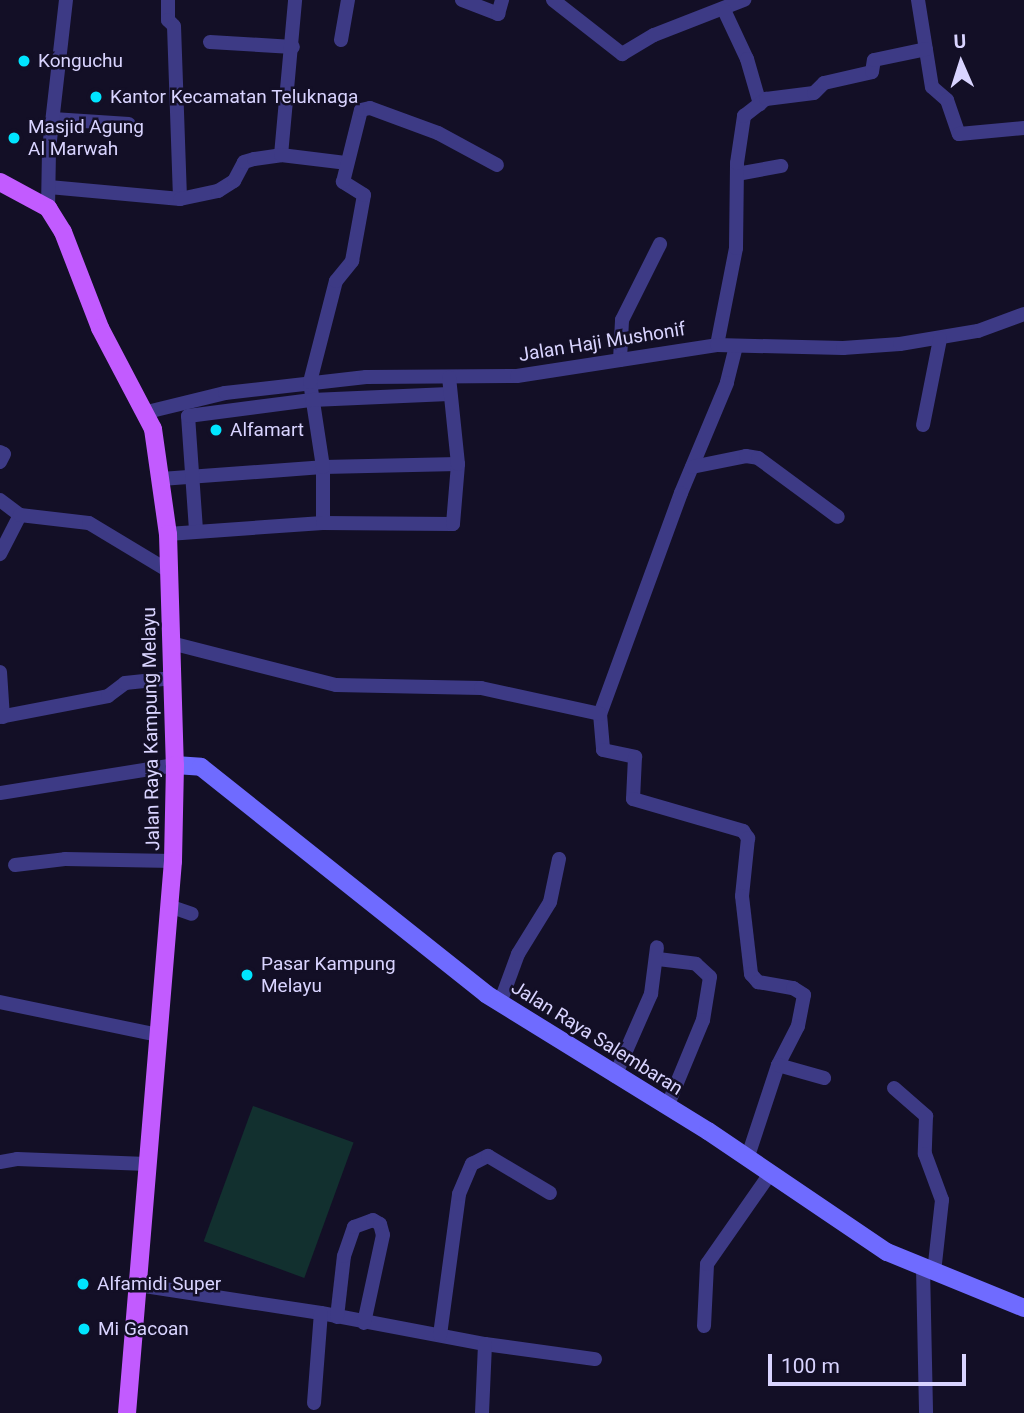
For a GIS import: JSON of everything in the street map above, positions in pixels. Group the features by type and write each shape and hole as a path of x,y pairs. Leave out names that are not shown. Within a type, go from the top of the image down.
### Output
{"main road":[{"path":"0,182 48,208"},
{"name":"Jalan Raya Kampung Melayu","path":"48,208 143,413 153,429 168,534 175,765 173,861 127,1413"},
{"name":"Jalan Raya Salembaran","path":"175,765 201,767 348,887 500,1003 667,1107 887,1252 1024,1308"}],"street":[{"path":"48,208 53,120 66,0"},
{"path":"168,0 168,20 174,26 180,199"},
{"path":"281,155 293,47 295,0"},
{"path":"341,40 348,0"},
{"path":"462,0 498,14 502,0"},
{"path":"554,0 622,54 654,35 744,0"},
{"path":"918,0 932,87 947,100 959,134 1024,128"},
{"path":"724,10 747,59 760,104"},
{"path":"210,42 293,47"},
{"path":"717,345 736,248 741,122 760,104 775,96 814,93 824,83 872,72 874,60 926,49"},
{"path":"323,523 323,467 310,382 335,281 352,261 365,195 343,183 361,110 367,108 438,133 497,165"},
{"path":"53,120 129,124"},
{"path":"49,187 180,199 218,191 234,181 244,162 281,155 346,163"},
{"path":"737,174 781,166"},
{"path":"620,360 622,320 660,244"},
{"name":"Jalan Haji Mushonif","path":"143,413 225,393 310,382 517,376 717,345 844,348 940,339 1000,326 1024,314"},
{"path":"923,425 940,339"},
{"path":"736,346 727,383 692,467 600,714 603,750 635,757 633,799 746,834 742,896 751,974 758,982 793,988 804,995 798,1026 778,1065 747,1159"},
{"path":"168,534 323,523 453,524 458,464 449,377"},
{"path":"196,530 188,416 312,400 449,394"},
{"path":"0,452 4,454 0,461"},
{"path":"692,467 758,458 838,517"},
{"path":"161,479 323,467 458,464"},
{"path":"0,500 20,515 89,523 169,571"},
{"path":"0,554 20,515"},
{"path":"172,643 336,685 481,688 600,714"},
{"path":"0,672 2,717 108,696 125,683 173,678"},
{"path":"0,793 175,765"},
{"path":"15,865 65,859 173,861"},
{"path":"500,1003 518,954 550,902 559,859"},
{"path":"169,906 192,914"},
{"path":"615,1076 651,995 657,953 696,964 709,977 704,1020 667,1107"},
{"path":"0,1002 158,1035"},
{"path":"778,1065 824,1078"},
{"path":"894,1088 926,1116 925,1154 942,1200 929,1269 926,1413"},
{"path":"440,1335 459,1194 473,1162 488,1156 550,1193"},
{"path":"0,1162 17,1159 147,1164"},
{"path":"704,1326 707,1264 769,1175"},
{"path":"337,1317 344,1256 354,1227 373,1220 380,1224 383,1236 364,1323"},
{"path":"138,1285 321,1313 485,1345 595,1359"},
{"path":"314,1403 321,1313"},
{"path":"482,1413 485,1345"}],"green space":[{"path":"253,1106 354,1143 304,1278 204,1241"}],"place":[{"name":"Konguchu","path":"24,61"},
{"name":"Kantor Kecamatan Teluknaga","path":"96,97"},
{"name":"Masjid Agung Al Marwah","path":"14,138"},
{"name":"Alfamart","path":"216,430"},
{"name":"Pasar Kampung Melayu","path":"247,975"},
{"name":"Alfamidi Super","path":"83,1284"},
{"name":"Mi Gacoan","path":"84,1329"}]}
